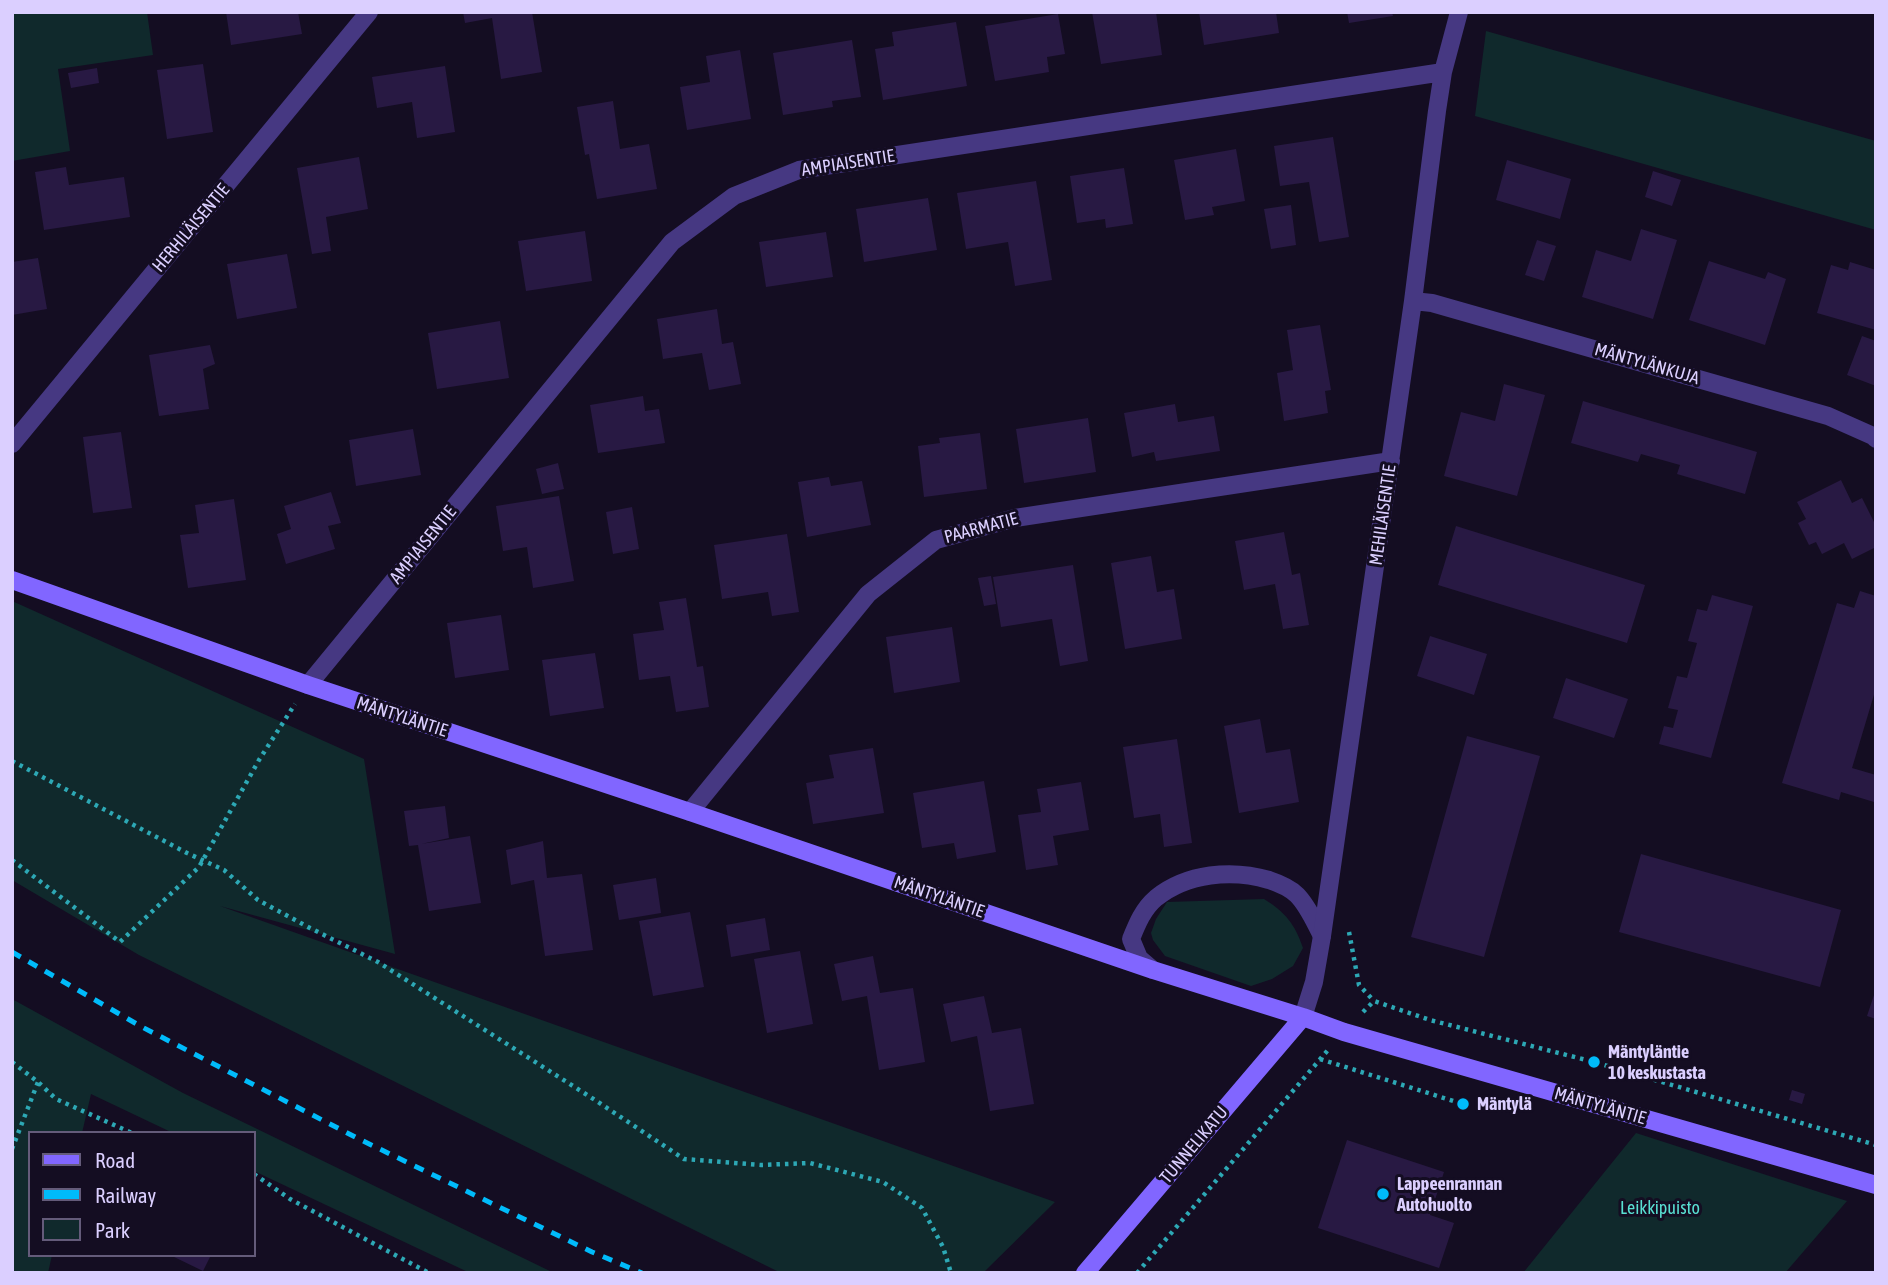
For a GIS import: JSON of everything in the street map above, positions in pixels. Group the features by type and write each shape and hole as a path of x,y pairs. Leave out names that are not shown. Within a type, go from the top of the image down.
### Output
{"street":[{"name":"HERHILÄISENTIE","path":"12,444 369,12"},
{"name":"MEHILÄISENTIE","path":"1303,1017 1314,982 1322,936 1391,461 1443,72 1459,12"},
{"name":"AMPIAISENTIE","path":"308,685 672,242 734,196 799,170 1443,72"},
{"name":"MÄNTYLÄNKUJA","path":"1413,301 1445,307 1828,416 1876,439"},
{"name":"PAARMATIE","path":"690,812 868,594 936,540 1015,518 1391,461"},
{"name":"MÄNTYLÄNTIE","path":"12,580 308,685 1344,1032 1876,1185"},
{"path":"1153,970 1139,958 1131,939 1138,919 1155,899 1175,886 1198,878 1239,874 1279,883 1297,894 1322,936"},
{"name":"TUNNELIKATU","path":"1085,1273 1303,1017"}],"path":[{"path":"12,860 120,942 198,867 260,760 308,685"},
{"path":"12,761 224,870 258,900 378,962 684,1160 761,1166 810,1163 883,1182 922,1208 943,1247 951,1273"},
{"path":"1138,1273 1320,1059 1374,1001 1430,1020 1594,1062 1876,1145"},
{"path":"1320,1059 1463,1104"},
{"path":"12,1062 56,1099 128,1131"},
{"path":"12,1149 38,1082"},
{"path":"256,1175 290,1199 429,1273"}],"green space":[{"path":"12,12 147,12 153,55 58,69 70,151 12,161"},
{"path":"1486,31 1876,141 1876,230 1475,116"},
{"path":"12,601 364,759 395,954 220,906 1055,1202 983,1273 781,1273 139,955 12,880"},
{"path":"1264,899 1288,919 1303,948 1293,966 1272,979 1251,986 1165,956 1153,940 1151,933 1156,919 1167,902"},
{"path":"12,999 183,1093 554,1273 470,1273 256,1172 256,1131 169,1131 91,1094 82,1131 28,1131 28,1257 52,1257 48,1273 12,1273"},
{"name":"Leikkipuisto","path":"1636,1133 1847,1201 1785,1273 1523,1273"}],"building":[{"path":"226,12 298,12 302,34 231,45"},
{"path":"463,12 532,12 542,72 501,79 492,18 465,23"},
{"path":"1092,12 1156,12 1162,55 1101,64"},
{"path":"1199,12 1276,12 1279,33 1204,45"},
{"path":"1347,12 1392,12 1393,16 1349,23"},
{"path":"1058,14 1065,54 1047,57 1049,72 995,81 985,26"},
{"path":"956,22 967,86 883,100 875,49 894,46 892,32"},
{"path":"852,40 861,97 832,101 833,107 783,115 773,53"},
{"path":"740,50 751,119 687,130 680,87 710,82 706,56"},
{"path":"203,64 213,132 167,139 157,70"},
{"path":"445,66 455,132 417,138 412,102 377,108 372,77"},
{"path":"97,68 99,83 71,88 68,73"},
{"path":"613,101 620,149 649,144 657,189 597,199 589,154 585,155 577,107"},
{"path":"1333,137 1349,237 1319,242 1309,182 1280,186 1274,146"},
{"path":"1236,149 1245,201 1212,207 1214,215 1185,220 1174,160"},
{"path":"359,157 368,209 326,217 331,251 312,254 297,168"},
{"path":"1507,160 1571,179 1560,219 1496,200"},
{"path":"66,167 69,185 124,177 130,217 44,230 35,172"},
{"path":"1124,168 1133,224 1106,228 1105,219 1077,223 1070,176"},
{"path":"1653,171 1681,180 1672,206 1645,197"},
{"path":"1036,181 1052,280 1015,286 1008,242 966,249 957,193"},
{"path":"928,198 937,250 864,262 856,209"},
{"path":"1291,205 1296,245 1271,249 1264,209"},
{"path":"1641,229 1677,240 1653,319 1582,297 1596,250 1631,261"},
{"path":"585,231 592,281 526,291 518,241"},
{"path":"826,232 833,277 766,287 759,242"},
{"path":"1537,240 1556,246 1544,281 1525,275"},
{"path":"287,254 297,308 237,319 227,264"},
{"path":"38,258 47,309 12,315 12,262"},
{"path":"1709,261 1765,279 1768,272 1786,279 1765,345 1689,320"},
{"path":"1850,262 1876,270 1876,330 1817,313 1831,265 1848,270"},
{"path":"717,309 722,344 733,342 741,384 709,390 702,353 663,359 657,319"},
{"path":"500,321 509,378 437,389 428,333"},
{"path":"1320,325 1331,390 1325,391 1328,413 1284,421 1277,373 1293,370 1287,330"},
{"path":"1862,336 1876,341 1876,386 1847,375"},
{"path":"210,345 215,364 203,369 209,409 159,416 149,355"},
{"path":"1504,384 1545,395 1517,496 1444,476 1461,412 1495,421"},
{"path":"643,396 645,411 659,409 665,443 598,453 590,405"},
{"path":"1583,401 1757,452 1745,494 1677,474 1680,465 1641,454 1638,462 1571,443"},
{"path":"1175,404 1178,422 1214,416 1220,451 1156,461 1154,452 1132,457 1124,413"},
{"path":"1088,418 1096,472 1024,483 1016,429"},
{"path":"413,429 421,475 356,486 349,440"},
{"path":"121,432 132,508 93,513 83,437"},
{"path":"980,433 987,489 924,497 918,446 940,443 939,438"},
{"path":"558,463 564,489 542,494 536,469"},
{"path":"829,477 831,486 862,481 871,525 807,537 798,482"},
{"path":"1841,480 1852,503 1862,498 1876,526 1876,547 1852,559 1844,543 1822,554 1816,542 1809,545 1798,523 1806,519 1797,502"},
{"path":"331,492 341,523 328,526 335,549 286,564 277,534 291,529 284,506"},
{"path":"559,496 574,581 533,588 527,547 503,551 496,506"},
{"path":"234,499 246,580 188,588 180,535 199,533 195,505"},
{"path":"632,507 639,549 613,554 606,512"},
{"path":"1456,526 1645,585 1627,643 1438,585"},
{"path":"1284,532 1292,575 1300,573 1309,625 1283,629 1275,584 1244,590 1235,541"},
{"path":"787,534 799,612 772,616 768,592 722,599 714,545"},
{"path":"1151,556 1157,592 1174,589 1182,639 1125,649 1111,563"},
{"path":"1073,565 1088,661 1060,666 1052,619 1001,627 993,577"},
{"path":"991,576 996,604 984,606 978,578"},
{"path":"1860,591 1876,596 1876,688 1852,768 1876,775 1874,802 1841,792 1839,800 1782,783 1837,603 1854,608"},
{"path":"1712,595 1753,606 1711,758 1659,744 1664,726 1673,728 1678,710 1668,708 1677,676 1687,678 1697,643 1688,641 1697,609 1707,611"},
{"path":"686,598 697,667 703,666 709,707 676,712 670,676 639,680 633,634 664,630 659,602"},
{"path":"501,615 509,670 455,678 447,623"},
{"path":"952,627 960,682 894,693 886,637"},
{"path":"1430,636 1487,654 1474,695 1417,676"},
{"path":"595,653 604,708 550,716 542,660"},
{"path":"1566,678 1628,699 1614,738 1553,718"},
{"path":"1260,719 1266,753 1290,749 1299,802 1239,813 1224,726"},
{"path":"1467,736 1540,756 1484,957 1411,937"},
{"path":"1177,739 1192,843 1164,847 1160,814 1134,818 1123,747"},
{"path":"873,748 884,813 813,824 806,783 834,778 829,755"},
{"path":"984,781 996,852 957,859 954,843 922,848 913,793"},
{"path":"1081,782 1089,830 1053,836 1058,865 1026,870 1018,815 1041,812 1037,789"},
{"path":"445,806 449,838 421,844 470,836 481,903 429,911 418,845 409,846 404,811"},
{"path":"543,841 547,878 582,874 593,950 545,956 534,880 511,885 506,850"},
{"path":"1641,854 1841,910 1820,987 1619,932"},
{"path":"656,878 661,913 619,920 613,885"},
{"path":"690,912 704,987 653,996 639,921"},
{"path":"765,918 770,950 731,957 726,925"},
{"path":"800,951 813,1024 767,1033 754,959"},
{"path":"873,956 880,993 913,988 925,1062 879,1070 867,996 842,1001 834,964"},
{"path":"1876,992 1876,1019 1867,1016"},
{"path":"984,996 992,1033 1021,1028 1034,1104 990,1111 977,1036 951,1042 943,1004"},
{"path":"1792,1090 1805,1094 1802,1104 1789,1100"},
{"name":"Lappeenrannan Autohuolto","path":"1347,1140 1444,1172 1430,1215 1454,1223 1439,1268 1318,1228"},
{"path":"174,1257 210,1257 203,1271"}],"railway":[{"path":"12,952 142,1027 357,1138 592,1252 642,1273"}],"place":[{"name":"Mäntyläntie 10 keskustasta","path":"1594,1062"},
{"name":"Mäntylä","path":"1463,1104"},
{"name":"Lappeenrannan Autohuolto","path":"1383,1194"}]}
